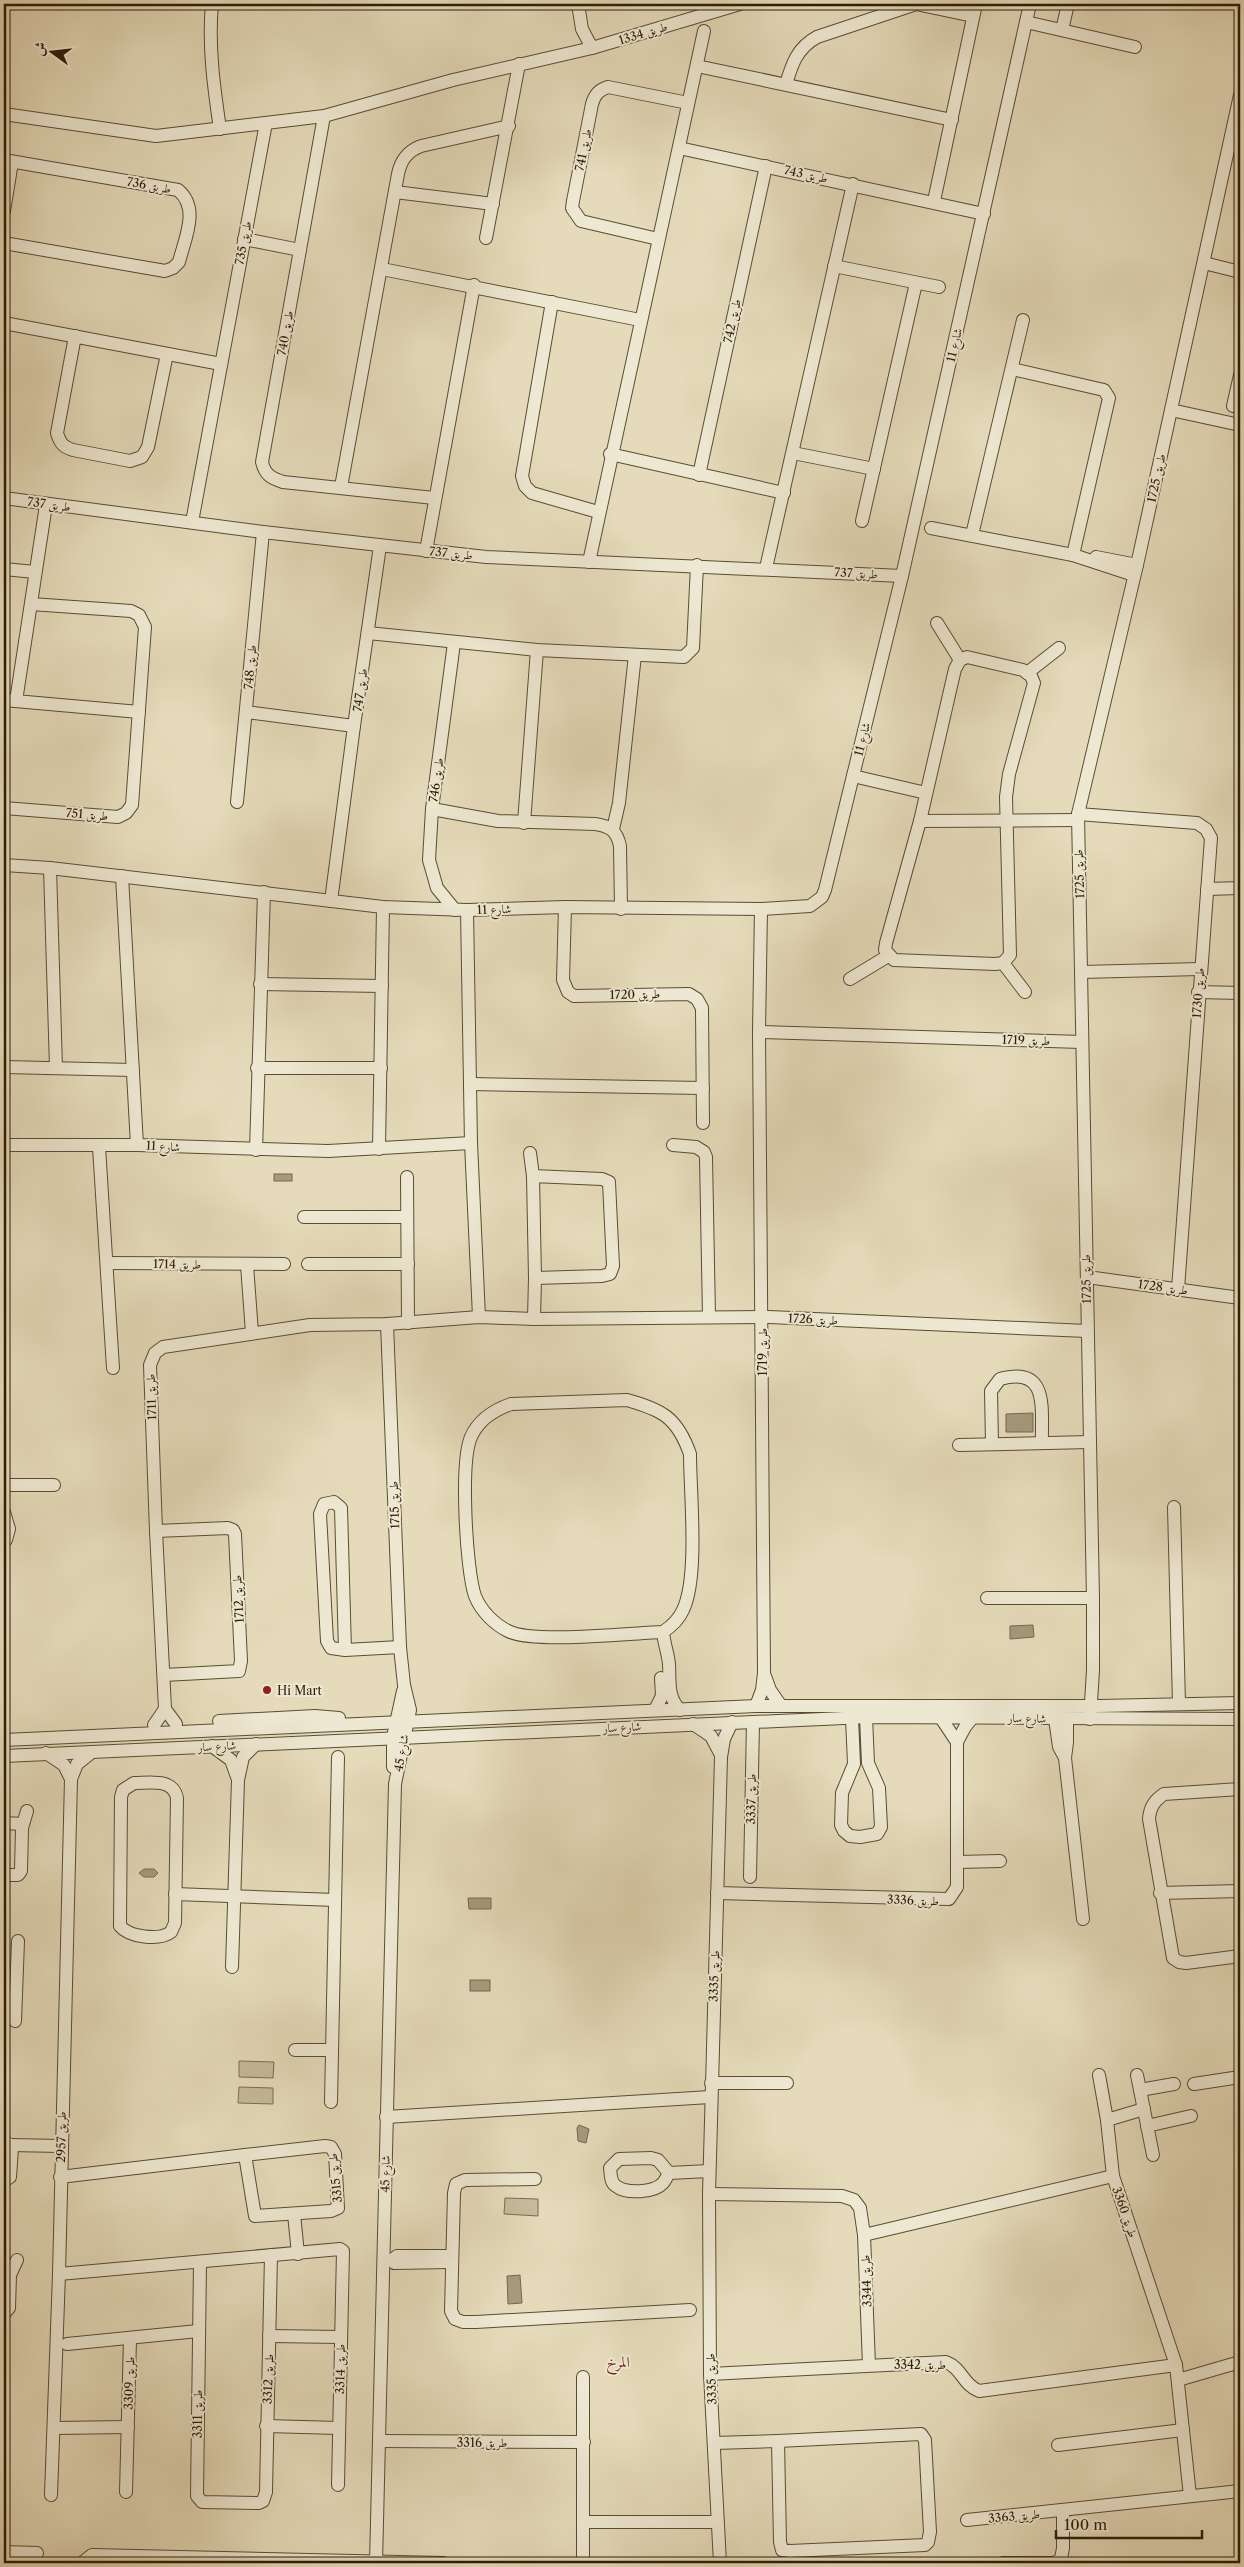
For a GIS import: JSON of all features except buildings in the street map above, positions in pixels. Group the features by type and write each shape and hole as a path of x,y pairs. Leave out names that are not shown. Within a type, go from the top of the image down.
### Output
{"street":[{"path":"212,4 210,22 213,76 220,129"},
{"path":"578,4 582,29 592,48"},
{"name":"طريق 1334","path":"4,114 150,136 324,116 519,64 592,48 740,4"},
{"path":"786,84 794,57 800,49 817,37 916,4 974,10 934,202"},
{"name":"شارع 11","path":"478,1317 470,1084 461,910 565,907 621,909 761,908 810,906 822,897 902,576 1030,4"},
{"path":"1062,30 1068,4"},
{"path":"1026,22 1135,47"},
{"path":"589,562 610,454 704,31"},
{"path":"486,238 509,126 519,64"},
{"path":"697,66 952,120"},
{"name":"طريق 741","path":"658,239 581,221 575,215 573,201 592,104 594,96 600,90 608,87 688,103"},
{"name":"طريق 1725","path":"1095,1712 1077,817 1135,570 1240,96"},
{"name":"طريق 740","path":"324,116 262,462 264,472 272,479 434,498"},
{"name":"طريق 735","path":"192,522 266,123"},
{"path":"341,487 400,166 403,159 414,149 509,126"},
{"name":"طريق 743","path":"679,148 853,184 984,214"},
{"name":"طريق 736","path":"4,211 8,161 178,190 186,197 191,207 179,262 173,268 165,271 4,243"},
{"name":"طريق 742","path":"699,475 766,166"},
{"path":"766,568 853,184"},
{"path":"396,192 493,204"},
{"path":"244,239 300,250"},
{"path":"1204,263 1240,272"},
{"path":"834,266 939,287"},
{"path":"382,268 474,285 640,320"},
{"path":"862,521 916,283"},
{"path":"426,551 434,498 474,285"},
{"path":"552,302 522,476 525,486 532,493 598,512"},
{"path":"972,535 1023,320"},
{"path":"4,323 221,364"},
{"path":"75,336 57,433 59,441 65,447 73,450 130,461 142,457 148,447 167,354"},
{"path":"1012,369 1104,390 1109,398 1072,555"},
{"path":"1233,406 1240,375"},
{"path":"1171,410 1240,425"},
{"path":"793,453 874,469"},
{"path":"610,454 784,493"},
{"name":"طريق 737","path":"4,498 263,532 486,557 766,568 902,576"},
{"path":"46,504 31,604 10,700 139,712"},
{"path":"932,528 1072,555 1086,559 1094,564 1135,570"},
{"name":"طريق 748","path":"237,802 263,532"},
{"name":"طريق 747","path":"246,712 354,726 380,546"},
{"path":"368,633 537,650 684,657 691,652 697,565"},
{"path":"4,569 35,572"},
{"name":"طريق 751","path":"4,808 118,817 126,813 132,805 145,627 139,615 131,611 31,604"},
{"path":"937,622 960,660"},
{"name":"طريق 746","path":"454,643 432,809 429,860 437,888 461,910"},
{"path":"1027,673 1059,648"},
{"path":"524,823 537,650"},
{"path":"613,829 619,803 635,655"},
{"path":"960,660 973,658 1027,673 1034,683 1007,786 1010,955 1003,963"},
{"path":"960,660 955,669 920,821 885,950 888,956 894,960 1003,963"},
{"path":"330,901 354,726"},
{"path":"853,776 926,793"},
{"path":"432,809 481,820 595,824 613,829 618,837 620,846 621,909"},
{"name":"طريق 1730","path":"920,821 1007,821 1077,817 1197,823 1206,829 1211,838 1198,992 1178,1289"},
{"path":"4,865 50,868 383,907 461,910"},
{"path":"50,868 56,1068"},
{"path":"122,876 137,1145"},
{"path":"1207,889 1240,888"},
{"path":"256,1150 257,1068 264,892"},
{"path":"379,1149 383,907"},
{"name":"طريق 1720","path":"565,907 563,980 568,992 574,996 689,994 697,999 702,1008 703,1123"},
{"name":"طريق 1719","path":"756,1706 762,1690 764,1673 759,1032 761,908"},
{"path":"850,979 888,956"},
{"path":"1003,963 1025,992"},
{"path":"1081,972 1200,969"},
{"path":"260,984 382,986"},
{"path":"1198,992 1240,993"},
{"name":"طريق 1719","path":"759,1032 1082,1042"},
{"path":"4,1067 133,1070"},
{"path":"257,1068 381,1068"},
{"path":"470,1084 703,1088"},
{"name":"شارع 11","path":"4,1145 137,1145 256,1150 379,1149 471,1143"},
{"path":"673,1145 696,1147 704,1152 706,1157 709,1317"},
{"path":"99,1146 113,1368"},
{"path":"530,1153 533,1176 534,1319"},
{"path":"533,1176 609,1182 613,1266 613,1270 607,1276 535,1278"},
{"path":"407,1177 408,1323"},
{"path":"304,1217 407,1217"},
{"name":"طريق 1714","path":"107,1263 284,1264"},
{"path":"248,1264 252,1333"},
{"path":"308,1264 408,1264"},
{"name":"طريق 1728","path":"1087,1277 1240,1298"},
{"name":"طريق 1726","path":"478,1317 534,1319 762,1317 1087,1331"},
{"name":"طريق 1711","path":"165,1709 156,1531 152,1358 155,1352 163,1347 310,1325 408,1323 478,1317"},
{"name":"طريق 1715","path":"387,1324 400,1648 404,1685 401,1721"},
{"path":"992,1444 991,1391 1000,1379 1018,1376 1027,1377 1035,1382 1040,1390 1042,1443"},
{"path":"627,1400 656,1409 671,1418 690,1454 692,1563 684,1609 675,1623 663,1632 526,1636 502,1627 482,1609 473,1590 470,1567 466,1463 470,1439 483,1420 495,1411 524,1401 627,1400"},
{"path":"959,1445 1090,1442"},
{"path":"4,1487 54,1485"},
{"path":"345,1650 341,1508 334,1502 324,1504 320,1514 327,1641 331,1648 345,1650 400,1648"},
{"path":"1174,1506 1179,1704"},
{"path":"4,1512 9,1529 4,1541"},
{"name":"طريق 1712","path":"156,1531 228,1528 233,1530 235,1534 241,1661 239,1670 164,1675"},
{"path":"986,1598 1093,1598"},
{"path":"655,1710 662,1696 661,1662 664,1649 663,1632"},
{"path":"664,1649 669,1662 671,1696 680,1710"},
{"name":"طريق 1719","path":"764,1673 770,1690 781,1706"},
{"name":"شارع سار","path":"4,1756 732,1722 852,1718 1061,1719 1095,1712 1179,1704 1240,1703"},
{"name":"شارع سار","path":"4,1740 756,1706 1095,1712 1240,1719"},
{"path":"154,1725 165,1709 176,1724"},
{"path":"113,1734 128,1727 315,1716 361,1723"},
{"path":"852,1718 854,1764 842,1793 841,1825 850,1836 860,1837 877,1834 881,1827 879,1788 868,1763 866,1718"},
{"path":"940,1718 957,1742 965,1727 973,1718"},
{"path":"1061,1719 1067,1742 1065,1758 1083,1919"},
{"name":"شارع 45","path":"376,2562 379,2441 388,2260 386,2117 395,1784 401,1721"},
{"name":"طريق 3335","path":"720,2563 710,2374 710,2097 722,1757 725,1736 732,1722"},
{"name":"طريق 3337","path":"750,1877 753,1722"},
{"path":"693,1724 711,1736 722,1757"},
{"name":"طريق 3336","path":"717,1893 944,1901 956,1892 957,1742"},
{"path":"232,1967 238,1780 243,1757 256,1744"},
{"path":"212,1746 231,1760 238,1780"},
{"path":"71,1779 77,1764 94,1751"},
{"path":"46,1753 64,1765 71,1779"},
{"path":"331,2102 338,1757"},
{"name":"طريق 2957","path":"51,2495 59,2274 71,1779"},
{"path":"134,1783 167,1784 176,1792 175,1894 174,1928 167,1935 130,1934 120,1926 121,1797 128,1785 134,1783"},
{"path":"1240,1790 1164,1794 1155,1800 1150,1809 1149,1819 1160,1893 1174,1958 1179,1962 1186,1963 1240,1956"},
{"path":"4,1875 18,1875 21,1871 23,1824 27,1811"},
{"path":"4,1823 23,1824"},
{"path":"957,1862 1000,1861"},
{"path":"1160,1893 1240,1891"},
{"path":"175,1894 334,1900"},
{"path":"15,2021 10,2004 17,1961 18,1940"},
{"path":"4,1960 17,1961"},
{"path":"295,2050 332,2050"},
{"path":"1100,2075 1107,2120 1112,2176"},
{"path":"1137,2075 1153,2155"},
{"path":"1194,2084 1240,2076"},
{"path":"711,2083 787,2083"},
{"path":"1140,2090 1174,2084"},
{"path":"386,2117 710,2097"},
{"path":"1107,2120 1144,2109"},
{"path":"1148,2126 1191,2116"},
{"path":"7,2144 61,2146"},
{"path":"4,2182 10,2177 12,2148 7,2144"},
{"name":"طريق 3315","path":"60,2177 245,2155 331,2147 335,2154 338,2208 331,2211 255,2216 245,2155"},
{"path":"669,2173 709,2171"},
{"name":"طريق 3360","path":"864,2235 1112,2176 1176,2365 1190,2496"},
{"path":"535,2179 465,2180 456,2184 451,2259 451,2311 459,2321 690,2310"},
{"name":"طريق 3344","path":"709,2194 842,2196 854,2200 860,2208 864,2235 869,2365"},
{"path":"59,2274 298,2254 294,2214"},
{"name":"طريق 3314","path":"298,2254 340,2249 344,2254 338,2485"},
{"name":"طريق 3312","path":"263,2501 266,2492 271,2255"},
{"path":"388,2260 394,2263 451,2259"},
{"path":"4,2314 8,2308 7,2275 17,2260"},
{"name":"طريق 3311","path":"200,2263 197,2496 202,2502 263,2501"},
{"name":"طريق 3309","path":"67,2344 198,2331"},
{"path":"269,2336 341,2337"},
{"name":"طريق 3309","path":"126,2492 130,2339"},
{"name":"طريق 3342","path":"710,2374 946,2362 957,2369 971,2388 979,2391 1176,2365"},
{"path":"1178,2380 1240,2362"},
{"path":"583,2563 584,2377"},
{"path":"266,2426 339,2428"},
{"name":"طريق 3309","path":"54,2428 128,2427"},
{"path":"1058,2445 1183,2430"},
{"path":"714,2443 917,2434 924,2436 929,2512 928,2542 920,2546 790,2552 782,2550 780,2542 778,2441"},
{"name":"طريق 3316","path":"379,2441 584,2442"},
{"name":"طريق 3363","path":"967,2520 1062,2512 1240,2491"},
{"path":"1003,2563 1054,2563 1061,2559 1064,2548 1062,2512"},
{"path":"584,2522 717,2522"},
{"path":"4,2552 37,2553"},
{"path":"82,2563 92,2555 216,2560 443,2563"}],"shaded area":[{"path":"274,1174 292,1174 292,1181 274,1181"},
{"path":"1033,1413 1033,1432 1006,1432 1006,1414"},
{"path":"1033,1625 1034,1637 1010,1639 1010,1626"},
{"path":"144,1869 154,1869 158,1873 154,1877 144,1877 139,1873"},
{"path":"468,1898 491,1898 491,1909 469,1909"},
{"path":"470,1980 490,1980 490,1991 470,1991"},
{"path":"239,2061 274,2062 273,2078 239,2077"},
{"path":"239,2087 273,2088 273,2104 238,2103"},
{"path":"579,2125 589,2129 586,2143 578,2141 577,2128"},
{"path":"505,2198 538,2199 538,2216 504,2214"},
{"path":"520,2275 522,2303 508,2304 507,2276"}],"place":[{"name":"Hi Mart","path":"267,1690"}],"district":[{"name":"المرخ","path":"618,2361"}]}
